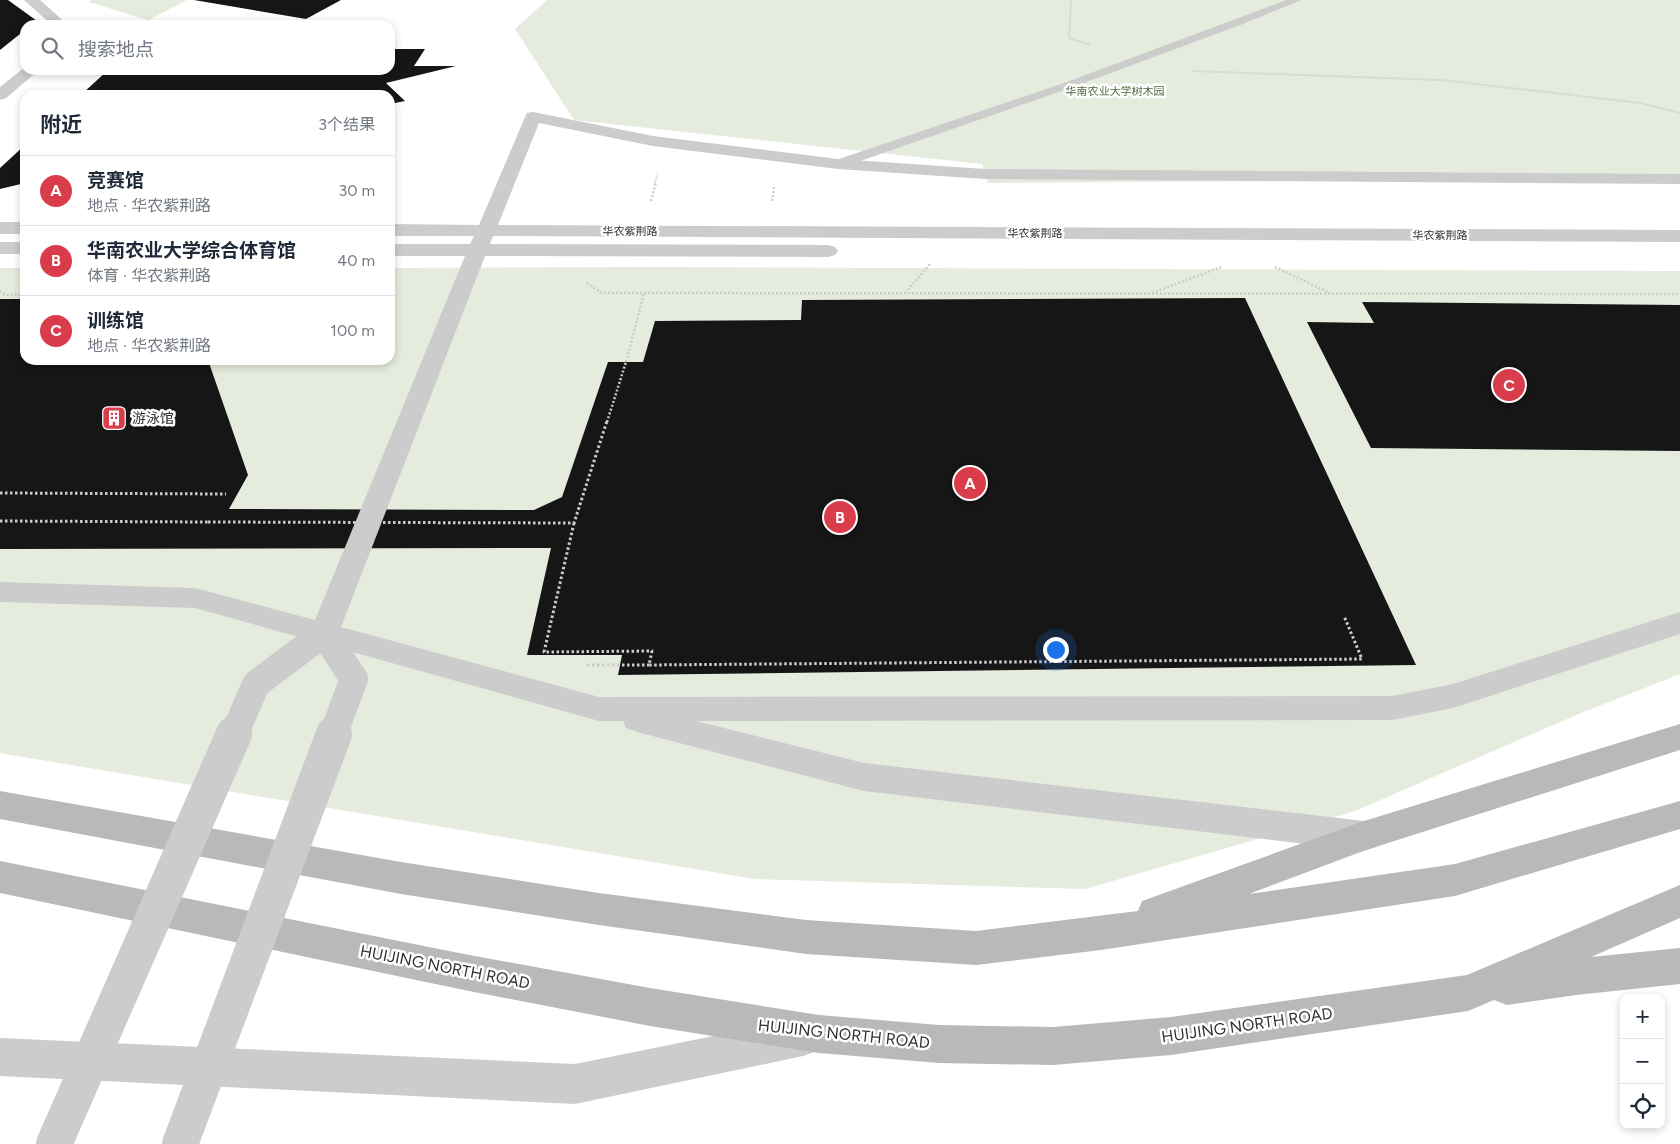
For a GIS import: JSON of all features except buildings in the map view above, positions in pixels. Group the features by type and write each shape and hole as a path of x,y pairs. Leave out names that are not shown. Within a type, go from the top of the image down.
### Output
{"street":[{"path":"31,0 55,20"},
{"path":"0,95 24,75"},
{"path":"54,1144 256,684 324,633 482,240 534,117 653,141 838,164 985,174 1680,178"},
{"path":"0,228 20,228"},
{"name":"华农紫荆路","path":"395,231 482,240 843,251"},
{"name":"华农紫荆路","path":"395,249 482,240 1680,236"},
{"path":"0,248 20,248"},
{"name":"华农紫荆路","path":"1230,258 1680,254"},
{"path":"0,592 195,598 599,709 864,777 1364,836"},
{"path":"599,709 1392,708 1453,696 1680,623"},
{"path":"180,1144 354,679 324,633"},
{"path":"1101,933 1364,836 1680,737"},
{"path":"0,804 401,878 599,909 806,937 976,948 1101,933 1455,880 1680,815"},
{"name":"HUIJING NORTH ROAD","path":"0,877 484,976 650,1007 819,1034 939,1044 1054,1046 1171,1036 1468,993 1680,901"},
{"path":"1468,993 1576,977 1680,966"},
{"path":"0,1057 575,1084 819,1034"}],"lane":[{"path":"838,164 936,132 1109,71 1296,0"}],"path":[{"path":"1071,0 1069,38 1084,41 1111,56 1109,71"},
{"path":"1190,71 1442,80 1641,103 1680,113"},
{"path":"648,209 658,171"},
{"path":"1149,294 1230,258"},
{"path":"904,294 931,262"},
{"path":"1270,264 1331,294"},
{"path":"587,283 602,293 1680,294"},
{"path":"0,291 5,295 20,295"},
{"path":"644,293 626,362 574,523 544,652 652,651 649,665"},
{"path":"0,493 226,494"},
{"path":"0,521 574,523"},
{"path":"620,665 1362,660 1344,616"}],"green space":[{"path":"92,0 187,0 148,20 89,2"},
{"name":"华南农业大学树木园","path":"547,0 1680,0 1680,178 988,183 982,164 574,120 515,29"},
{"path":"651,267 1680,271 1680,674 1581,713 1355,811 1085,889 755,879 0,753 0,268 20,268 20,365 395,365 395,268"}],"place":[{"name":"训练馆","path":"1509,385"},
{"name":"游泳馆","path":"114,418"},
{"name":"竞赛馆","path":"970,483"},
{"name":"华南农业大学综合体育馆","path":"840,517"}]}
